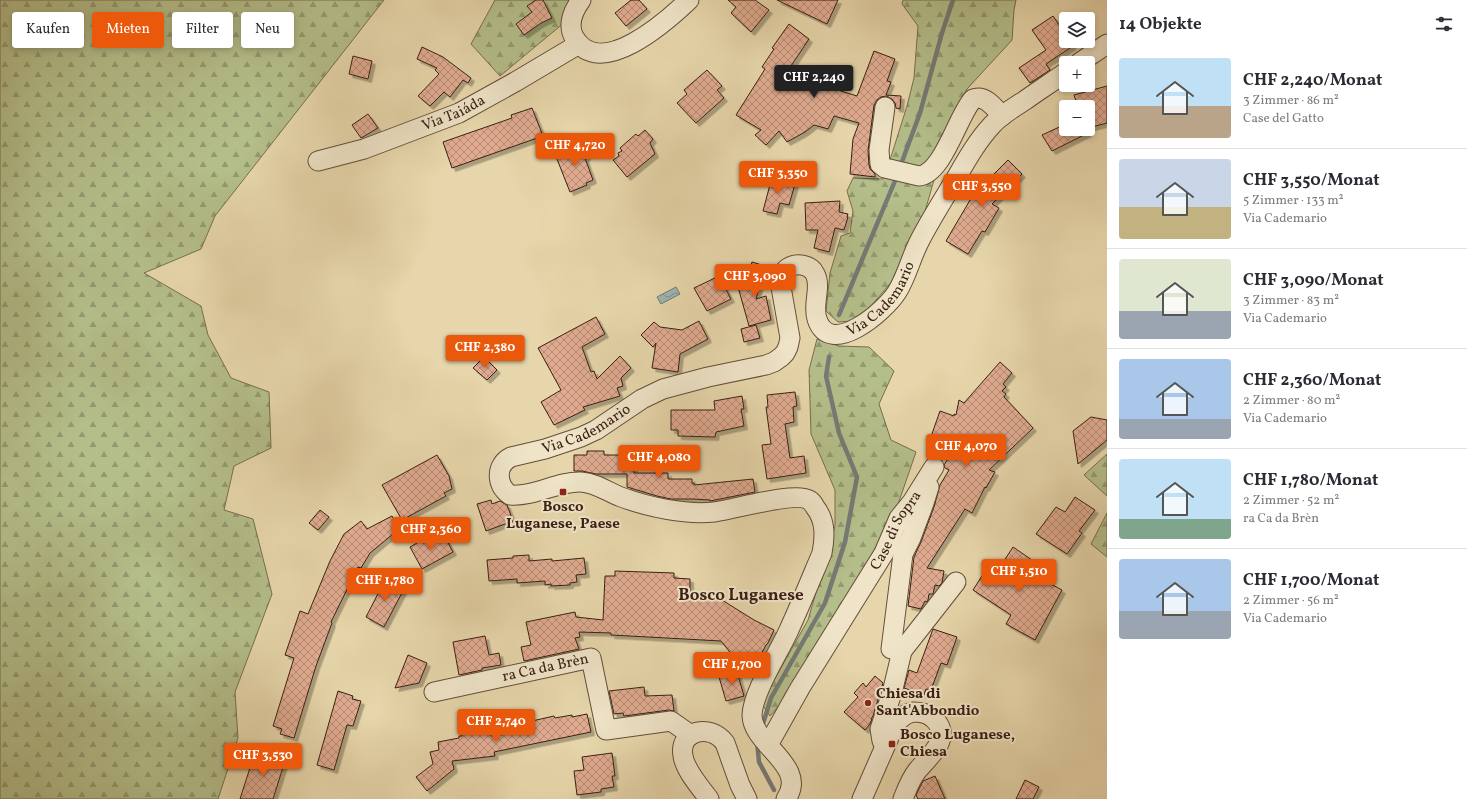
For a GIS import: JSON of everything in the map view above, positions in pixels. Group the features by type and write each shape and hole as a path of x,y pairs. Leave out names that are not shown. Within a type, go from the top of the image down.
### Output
{"street":[{"path":"581,0 573,12 571,24 573,35 579,44 588,51 598,54 616,50 640,38 660,25 689,0"},
{"name":"Via Taiáda","path":"318,161 364,149 459,113 579,44"},
{"path":"1089,56 1107,44"},
{"name":"Via Cademario","path":"786,799 792,788 790,774 764,739 753,721 752,713 767,673 788,632 822,553 824,528 816,508 810,500 800,497 781,498 713,512 688,511 666,509 639,503 598,486 581,482 570,483 522,495 510,495 501,486 499,473 500,468 506,460 511,458 545,450 589,434 632,405 663,389 708,377 766,365 781,357 788,347 790,338 781,286 781,280 784,272 788,268 796,265 804,266 811,269 815,273 818,285 815,313 819,325 823,330 829,333 840,334 847,333 862,325 884,308 897,292 919,242 968,157 982,137 1002,116 1059,77"},
{"path":"885,108 879,157 880,164 888,169 919,176 928,172 942,158 973,99 978,97 989,102 1002,116"},
{"name":"Case di Sopra","path":"764,739 800,688 884,553 899,518 912,502 934,467 924,503 911,538 903,554 891,649 902,651"},
{"path":"884,746 880,736 880,729 892,693 902,651 956,582"},
{"name":"ra Ca da Brèn","path":"434,692 591,658 606,730 671,721 691,735"},
{"path":"862,799 894,726 899,719 905,715 913,712 921,712 930,715 938,725 940,740 937,748 914,775 903,799"},
{"path":"709,799 684,761 682,755 684,744 691,735 702,731 716,733 721,737 728,749 740,785 748,799"}],"green space":[{"path":"0,0 384,0 215,216 201,249 144,273 201,306 208,335 231,378 269,392 271,448 234,466 224,510 253,519 272,594 235,692 238,738 218,799 0,799"},
{"path":"495,0 581,0 571,17 500,76 471,44"},
{"path":"903,0 1016,0 1012,40 967,89 944,132 942,152 924,215 894,279 871,306 853,321 838,322 826,311 830,273 841,236 850,233 853,211 847,191 853,178 883,179 907,106 914,78 918,26 902,4"},
{"path":"817,339 839,346 869,347 894,371 879,404 891,440 916,452 895,513 813,659 796,686 770,716 761,703 808,620 835,526 835,490 811,434 809,370"},
{"path":"1107,454 1107,496 1084,475"},
{"path":"1107,513 1107,557 1091,544"}],"water":[{"path":"676,287 680,294 661,304 657,297"}],"building":[{"path":"536,0 543,0 552,18 541,23 524,35 516,24 532,12 527,6"},
{"path":"631,0 639,0 647,9 626,26 615,13"},
{"path":"728,0 755,0 769,10 751,32 731,13 736,7"},
{"path":"777,0 838,0 827,24"},
{"path":"1053,16 1059,25 1059,48 1070,48 1046,64 1050,70 1030,83 1019,68 1046,50 1032,30"},
{"path":"789,24 809,39 791,66 824,77 820,84 841,91 857,96 874,51 895,59 887,81 891,82 886,95 901,96 900,109 896,108 892,99 886,96 877,100 874,105 868,151 870,169 875,174 875,177 850,174 853,139 859,123 834,116 828,129 814,125 787,142 779,131 766,145 755,135 761,130 736,115 765,69 762,67 774,49 772,48"},
{"path":"422,47 443,57 471,78 468,83 463,80 450,97 444,92 430,106 418,96 439,74 435,70 437,68 417,59"},
{"path":"353,56 372,61 368,79 349,74"},
{"path":"707,70 722,86 717,90 724,98 696,123 677,103 687,94 684,90"},
{"path":"1107,86 1107,123 1095,126 1095,100 1076,100 1074,95 1085,92 1095,92 1095,89"},
{"path":"532,108 543,136 452,168 443,142 512,118 511,115"},
{"path":"368,114 378,128 361,138 352,125"},
{"path":"1059,127 1059,136 1082,136 1052,151 1042,135"},
{"path":"645,130 653,139 650,143 655,154 627,177 613,160 619,156 618,153 622,151 620,148 636,134 638,136"},
{"path":"582,144 587,157 585,158 593,180 586,183 587,185 570,192 555,154"},
{"path":"1008,160 1022,174 992,204 999,208 985,232 982,231 968,254 946,241 973,195"},
{"path":"772,177 795,184 789,205 780,203 777,214 763,211"},
{"path":"840,201 839,212 848,214 844,230 835,228 829,252 814,248 818,230 806,230 805,203"},
{"path":"752,262 765,266 756,299 766,296 771,320 749,326 738,287 753,283 749,271"},
{"path":"719,276 731,299 707,311 694,288"},
{"path":"596,317 605,334 582,347 591,372 594,371 597,379 620,356 631,368 621,378 623,386 617,388 620,396 583,407 585,410 554,425 541,402 561,390 538,348"},
{"path":"699,321 708,339 680,354 678,372 652,368 656,343 653,347 641,335 654,322 660,327 682,330"},
{"path":"756,325 760,338 744,342 741,329"},
{"path":"484,357 497,370 487,380 473,368"},
{"path":"1000,362 1012,373 1003,384 1006,387 1002,391 1006,394 1004,397 1033,428 989,470 995,472 986,488 985,487 972,513 965,509 927,568 944,571 942,583 939,586 935,585 933,594 929,594 927,602 925,601 921,609 908,606 914,557 934,507 940,485 949,470 945,468 944,465 950,455 927,448 940,411 954,416 954,414 956,415 959,400 964,403"},
{"path":"795,392 797,406 793,407 794,422 785,424 790,458 804,456 806,473 767,479 762,445 771,444 766,407 768,407 767,395"},
{"path":"742,396 744,409 741,409 744,426 716,432 715,437 678,436 678,430 671,430 671,410 715,410 714,401"},
{"path":"1091,417 1107,420 1107,440 1078,464 1073,431"},
{"path":"587,451 604,451 604,455 634,455 634,473 668,473 668,479 692,479 692,483 694,483 694,485 753,479 755,492 710,501 671,499 657,496 627,487 627,474 596,474 574,471 574,455 587,455"},
{"path":"437,455 449,476 452,489 444,493 446,496 402,520 382,485"},
{"path":"1075,497 1095,510 1079,531 1082,533 1067,554 1036,534 1056,507 1065,512"},
{"path":"491,500 492,504 500,501 507,505 513,521 486,531 477,504"},
{"path":"320,510 329,517 318,530 309,523"},
{"path":"392,516 399,529 370,553 361,568 358,567 331,622 332,623 316,666 294,738 280,734 282,729 273,726 294,658 285,655 300,611 308,614 330,561 344,534 361,521 367,529"},
{"path":"443,533 453,552 422,569 410,547 422,540 423,543"},
{"path":"1013,547 1032,560 1025,570 1062,590 1035,640 1006,624 1011,615 973,590 992,560 1000,567"},
{"path":"529,555 529,561 552,559 552,561 584,558 586,574 576,575 577,582 570,583 570,585 551,586 551,584 545,585 545,581 517,583 517,579 489,581 487,560"},
{"path":"615,571 674,573 674,578 690,579 690,598 722,600 754,620 774,630 758,660 753,664 737,661 721,641 579,632 580,637 575,638 579,649 524,661 521,647 531,645 526,622 575,612 576,617 603,620 605,576 615,576"},
{"path":"386,578 405,587 384,627 366,617"},
{"path":"933,629 957,637 947,665 941,663 931,690 926,689 924,695 904,688 909,670 917,673"},
{"path":"485,636 489,655 499,653 501,665 482,668 482,670 459,675 453,642"},
{"path":"408,655 427,663 419,683 395,688"},
{"path":"737,672 744,696 726,701 719,677"},
{"name":"Chiesa di Sant'Abbondio","path":"875,676 883,683 872,719 865,730 844,712 858,697 854,693 863,683 866,687"},
{"path":"644,687 645,696 672,695 674,711 669,710 624,716 623,713 614,714 609,691"},
{"path":"338,691 353,696 352,699 361,701 353,726 347,725 334,770 317,765"},
{"path":"472,714 474,734 491,732 491,736 534,731 532,721 554,716 555,718 572,715 572,717 587,714 591,732 494,752 495,756 452,761 454,769 427,791 416,777 433,764 430,752 439,750 438,742 459,738 459,736 462,736 460,715"},
{"path":"256,749 285,761 273,799 240,799"},
{"path":"612,753 615,776 612,776 614,787 601,789 601,792 577,795 574,771 584,770 582,757"},
{"path":"935,776 945,799 918,799 916,795 923,781"},
{"path":"1025,780 1039,787 1033,799 1016,799"}],"waterway":[{"path":"900,167 920,113 942,33 953,0"},
{"path":"839,315 897,176"},
{"path":"762,727 771,698 825,603 845,542 857,477 839,433 826,376 829,357"},
{"path":"757,741 759,762 774,790"}],"place":[{"name":"Bosco Luganese, Paese","path":"563,492"},
{"name":"Chiesa di Sant'Abbondio","path":"868,703"},
{"name":"Bosco Luganese, Chiesa","path":"892,744"}],"district":[{"name":"Bosco Luganese","path":"741,595"}]}
